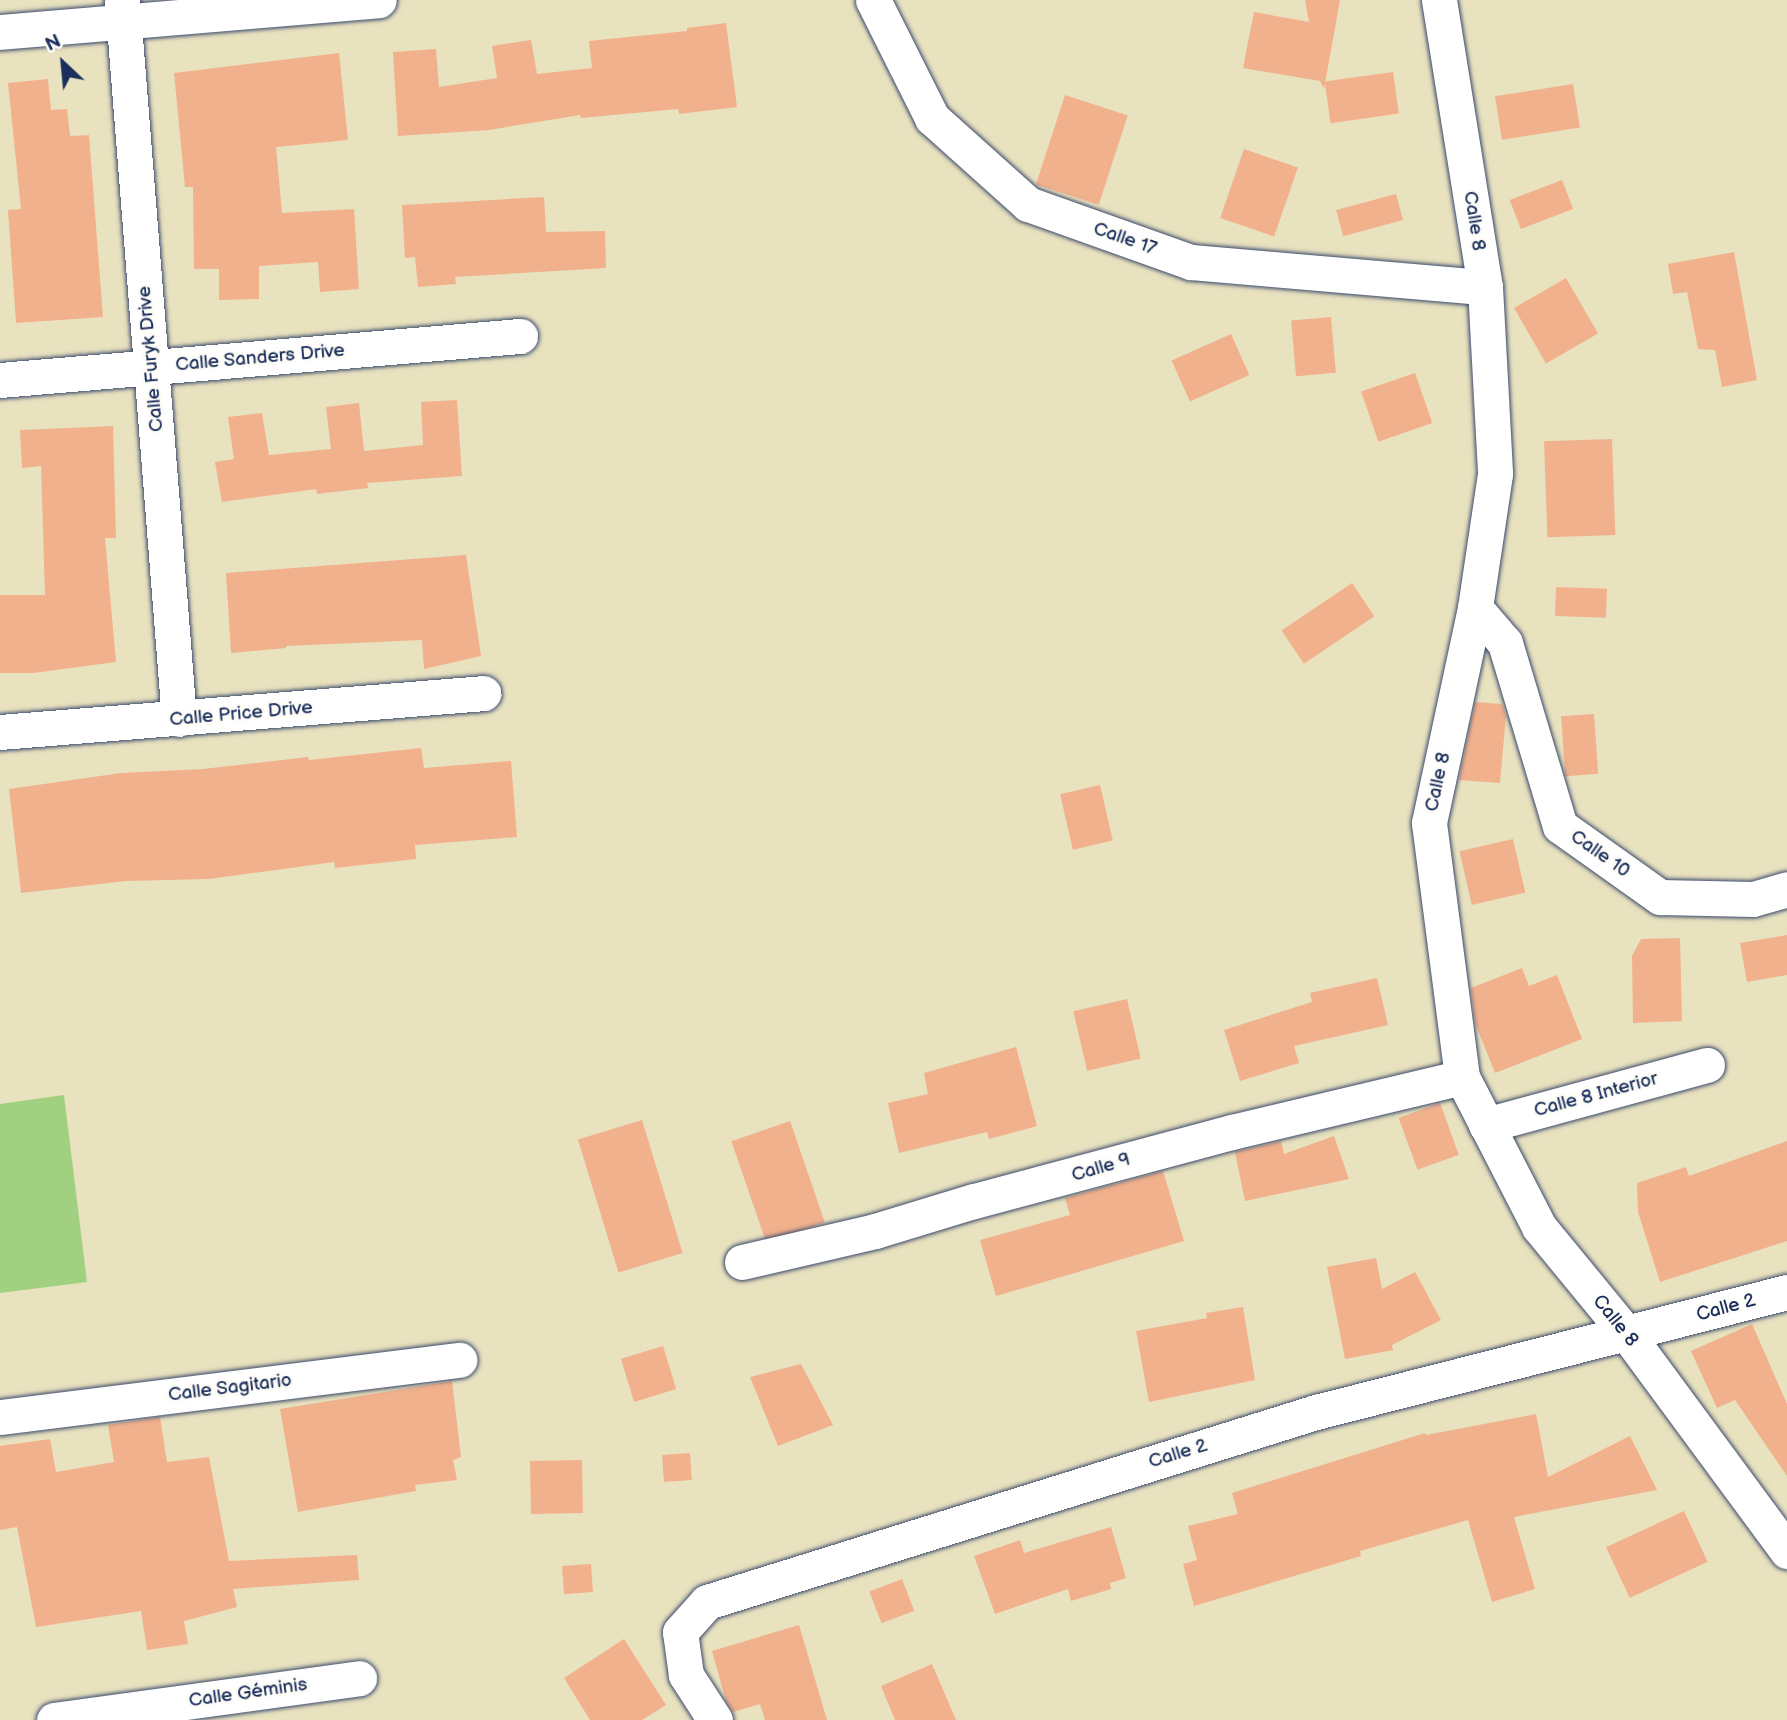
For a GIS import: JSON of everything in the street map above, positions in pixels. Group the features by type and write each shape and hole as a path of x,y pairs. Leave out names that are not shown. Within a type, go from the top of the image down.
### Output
{"street":[{"path":"0,32 123,11 379,0"},
{"name":"Calle 17","path":"873,0 932,118 1028,204 1191,262 1485,287"},
{"name":"Calle 8","path":"1439,0 1485,287 1495,474 1475,608 1429,823 1462,1077 1539,1227 1627,1334 1787,1550"},
{"name":"Calle Furyk Drive","path":"123,11 179,719"},
{"name":"Calle Sanders Drive","path":"0,380 520,336"},
{"name":"Calle 10","path":"1475,608 1505,643 1560,826 1660,897 1753,899 1787,889"},
{"name":"Calle Price Drive","path":"0,732 483,693"},
{"name":"Calle 8 Interior","path":"1486,1125 1707,1065"},
{"name":"Calle 9","path":"742,1262 875,1231 974,1201 1232,1132 1462,1077"},
{"name":"Calle 2","path":"715,1720 686,1675 680,1632 707,1602 1316,1412 1787,1292"},
{"name":"Calle Sagitario","path":"0,1417 459,1360"},
{"name":"Calle Géminis","path":"54,1720 95,1717 359,1678"}],"green space":[{"path":"64,1095 87,1282 0,1293 0,1104"}],"building":[{"path":"1305,0 1340,0 1324,89 1320,81 1243,68 1254,12 1309,22"},
{"path":"726,23 737,107 679,114 678,109 581,118 580,115 489,130 398,136 393,52 436,49 439,87 497,78 492,46 531,40 537,74 592,68 589,41 687,31 687,28"},
{"path":"339,53 348,140 276,147 282,213 354,209 359,289 320,292 318,262 259,266 259,299 219,300 219,269 194,269 193,187 185,187 174,73"},
{"path":"1393,72 1399,114 1331,123 1325,82"},
{"path":"48,79 51,110 67,109 70,136 89,135 103,317 16,323 8,210 21,209 8,83"},
{"path":"1573,84 1580,127 1502,140 1495,96"},
{"path":"1065,95 1128,115 1099,205 1036,184"},
{"path":"1244,149 1298,168 1274,237 1220,218"},
{"path":"1562,180 1573,209 1521,229 1510,200"},
{"path":"1396,194 1403,220 1343,236 1336,210"},
{"path":"544,197 546,232 605,231 606,268 455,277 456,284 418,287 415,257 405,258 402,205"},
{"path":"1734,252 1757,380 1722,387 1715,350 1698,349 1687,292 1673,294 1668,264"},
{"path":"1566,278 1598,333 1546,363 1514,308"},
{"path":"1331,317 1336,373 1296,376 1291,320"},
{"path":"1231,334 1249,375 1190,402 1172,360"},
{"path":"1415,373 1432,423 1378,442 1361,392"},
{"path":"457,400 462,476 367,483 368,488 317,494 316,489 222,502 215,462 234,459 228,417 262,413 269,455 331,449 326,407 359,403 364,451 423,445 421,402"},
{"path":"113,426 116,538 105,538 116,662 33,673 0,673 0,595 45,595 41,466 22,468 20,430"},
{"path":"1612,439 1615,535 1547,537 1544,441"},
{"path":"466,555 481,656 424,669 422,640 286,646 231,653 226,573"},
{"path":"1352,583 1374,616 1304,664 1282,631"},
{"path":"1556,587 1607,589 1606,618 1555,616"},
{"path":"1475,702 1502,704 1506,716 1500,783 1459,780"},
{"path":"1594,714 1598,774 1565,776 1561,716"},
{"path":"421,748 424,768 511,761 517,837 415,845 416,859 335,868 334,862 209,879 126,881 21,893 9,789 121,773 203,769"},
{"path":"1100,785 1113,841 1073,850 1060,794"},
{"path":"1513,839 1525,893 1472,905 1459,851"},
{"path":"1787,935 1787,975 1747,982 1740,943"},
{"path":"1680,938 1682,1021 1633,1023 1632,956 1641,939"},
{"path":"1522,968 1529,986 1557,975 1582,1039 1495,1073 1475,1023 1471,988"},
{"path":"1377,978 1388,1025 1294,1046 1299,1063 1240,1081 1224,1030 1312,1002 1310,993"},
{"path":"1127,999 1141,1058 1087,1071 1073,1011"},
{"path":"1016,1047 1037,1126 989,1139 987,1132 899,1153 888,1103 928,1094 924,1073"},
{"path":"1440,1103 1459,1155 1417,1170 1399,1118"},
{"path":"642,1120 683,1253 619,1273 578,1140"},
{"path":"790,1121 825,1222 766,1242 731,1141"},
{"path":"1334,1136 1349,1179 1245,1201 1235,1152 1281,1141 1284,1154"},
{"path":"1787,1141 1787,1241 1660,1282 1638,1212 1637,1183 1686,1167 1689,1176"},
{"path":"1163,1171 1184,1241 996,1296 980,1240 1070,1215 1065,1198"},
{"path":"1376,1258 1382,1289 1415,1272 1441,1320 1392,1345 1393,1350 1345,1359 1327,1267"},
{"path":"1243,1307 1255,1380 1149,1402 1136,1331 1207,1318 1206,1313"},
{"path":"1752,1324 1787,1404 1787,1476 1735,1400 1717,1408 1691,1351"},
{"path":"663,1346 676,1389 634,1402 621,1359"},
{"path":"801,1364 833,1425 778,1446 750,1377"},
{"path":"452,1381 461,1457 453,1460 457,1480 415,1485 416,1491 298,1512 280,1409"},
{"path":"1536,1414 1548,1477 1630,1436 1657,1490 1514,1517 1535,1589 1492,1602 1468,1520 1360,1551 1361,1556 1194,1606 1183,1564 1197,1560 1188,1526 1238,1514 1232,1493 1425,1433 1426,1435"},
{"path":"160,1417 167,1462 209,1457 229,1561 357,1555 359,1580 233,1589 237,1607 184,1621 188,1644 147,1650 141,1611 36,1627 17,1527 0,1530 0,1446 50,1439 56,1472 114,1462 108,1425"},
{"path":"690,1453 692,1480 664,1482 662,1455"},
{"path":"582,1460 583,1513 531,1514 530,1461"},
{"path":"1684,1511 1708,1562 1630,1598 1606,1547"},
{"path":"1111,1527 1126,1578 1110,1583 1111,1589 1071,1601 1068,1589 995,1614 974,1556 1020,1540 1024,1553"},
{"path":"591,1564 593,1592 564,1594 562,1566"},
{"path":"902,1579 914,1611 882,1623 869,1592"},
{"path":"799,1625 827,1720 765,1720 760,1704 733,1712 726,1701 712,1651"},
{"path":"624,1639 666,1705 642,1720 590,1720 564,1678"},
{"path":"932,1664 956,1720 895,1720 881,1686"}]}
